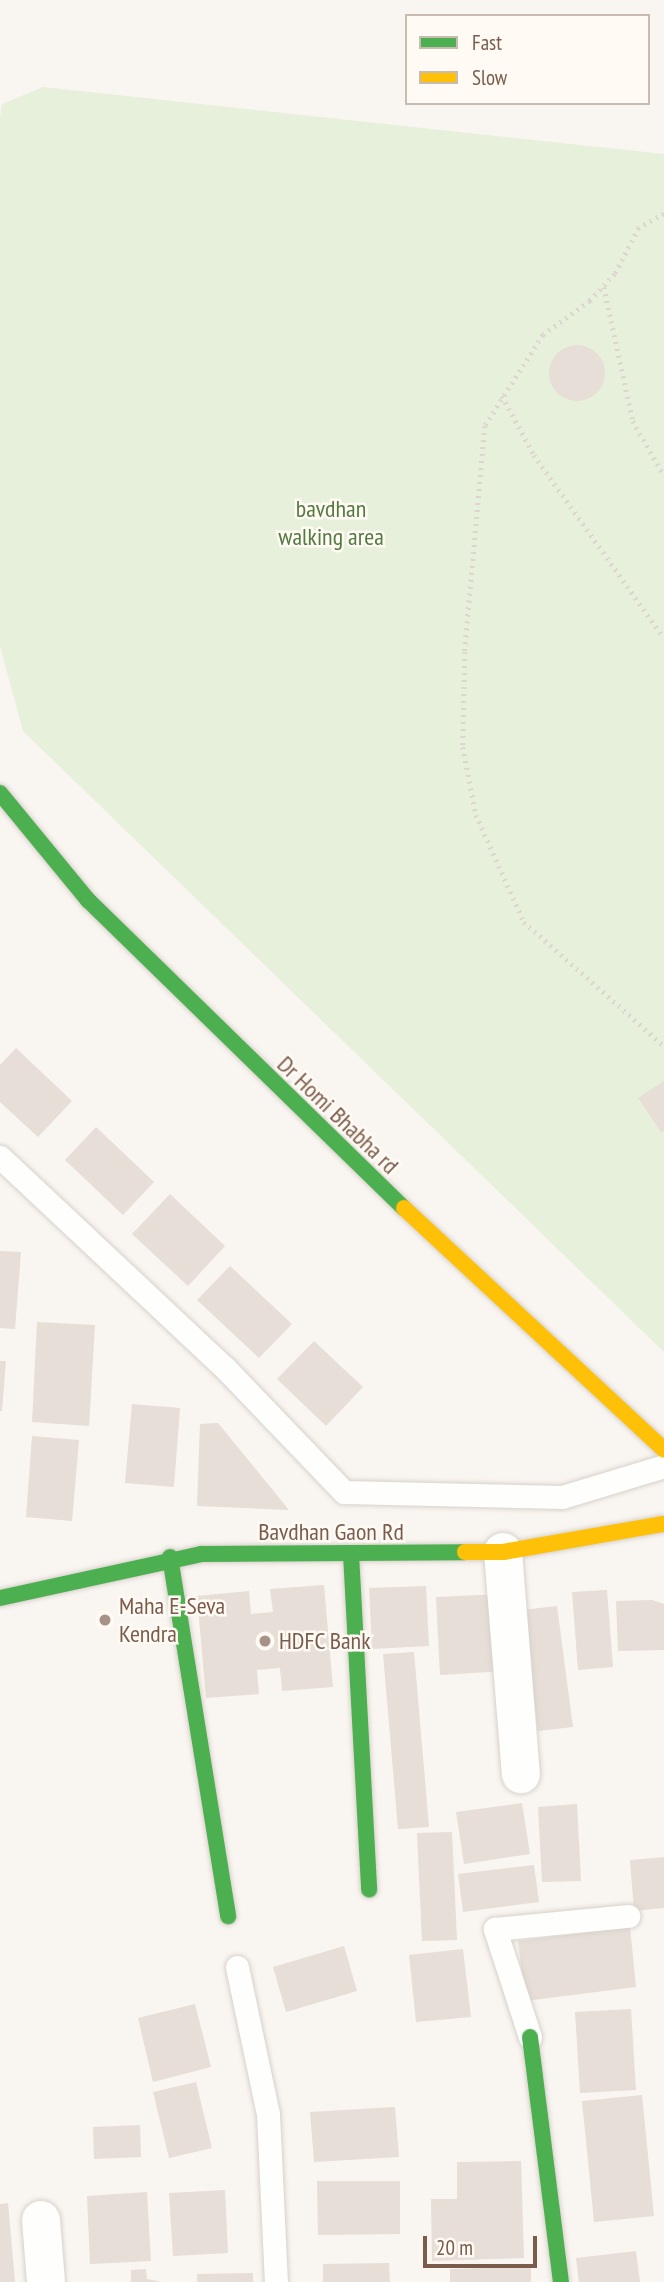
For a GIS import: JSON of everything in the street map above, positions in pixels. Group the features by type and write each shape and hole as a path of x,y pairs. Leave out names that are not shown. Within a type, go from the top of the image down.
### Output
{"street":[{"name":"Dr Homi Bhabha rd","path":"0,793 88,900 295,1106 664,1450"},
{"name":"Bavdhan Gaon Rd","path":"0,1598 170,1558 503,1552 664,1524"},
{"path":"503,1552 521,1774"},
{"path":"351,1554 369,1890"},
{"path":"170,1558 228,1916"},
{"path":"530,2037 561,2282"},
{"path":"41,2220 46,2282"}],"lane":[{"path":"0,1157 225,1368 344,1492 562,1497 664,1466"},
{"path":"530,2037 495,1929 628,1916"},
{"path":"237,1967 268,2114 276,2282"}],"path":[{"path":"664,214 639,228 604,286 543,335 485,426 465,652 463,747 477,815 524,922 664,1046"},
{"path":"604,286 633,421 664,476"},
{"path":"502,396 534,455 664,638"}],"green space":[{"name":"bavdhan walking area","path":"43,87 664,154 664,1352 23,731 0,646 0,118 2,104"}],"building":[{"path":"571,345 583,345 593,349 601,357 605,373 601,389 593,397 583,401 571,401 561,397 553,389 549,379 549,367 553,357 561,349"},
{"path":"16,1048 72,1101 38,1137 0,1102 0,1065"},
{"path":"664,1081 664,1131 661,1132 638,1098"},
{"path":"96,1127 154,1182 123,1215 65,1160"},
{"path":"170,1194 225,1246 188,1286 132,1234"},
{"path":"0,1251 21,1252 15,1329 0,1328"},
{"path":"230,1266 292,1324 259,1358 197,1300"},
{"path":"37,1322 95,1325 89,1426 32,1422"},
{"path":"314,1341 363,1387 326,1426 277,1379"},
{"path":"0,1361 6,1361 2,1411 0,1411"},
{"path":"132,1404 180,1408 174,1487 125,1483"},
{"path":"218,1423 289,1510 197,1506 200,1424"},
{"path":"32,1436 79,1440 72,1521 26,1517"},
{"name":"HDFC Bank","path":"324,1585 333,1687 282,1691 280,1668 257,1670 259,1694 206,1698 197,1596 249,1591 251,1614 273,1612 270,1589"},
{"path":"426,1586 429,1646 372,1649 369,1588"},
{"path":"607,1590 613,1667 578,1670 572,1592"},
{"path":"502,1594 506,1671 440,1675 436,1597"},
{"path":"652,1600 664,1604 664,1650 618,1651 616,1601"},
{"path":"557,1606 573,1727 538,1731 522,1610"},
{"path":"414,1652 429,1827 398,1829 383,1654"},
{"path":"522,1803 530,1854 464,1864 456,1812"},
{"path":"577,1804 581,1881 542,1882 538,1807"},
{"path":"452,1832 457,1940 422,1941 417,1833"},
{"path":"664,1857 664,1908 634,1911 630,1860"},
{"path":"534,1865 539,1902 463,1912 458,1874"},
{"path":"630,1927 636,1987 525,2001 518,1941"},
{"path":"344,1946 357,1991 286,2012 273,1967"},
{"path":"463,1949 471,2017 416,2022 409,1955"},
{"path":"195,2004 211,2067 153,2082 138,2018"},
{"path":"631,2009 636,2090 580,2093 575,2012"},
{"path":"196,2082 212,2148 169,2158 153,2092"},
{"path":"642,2095 654,2216 594,2222 582,2101"},
{"path":"395,2107 399,2157 314,2162 310,2112"},
{"path":"140,2125 141,2157 94,2159 93,2127"},
{"path":"521,2161 524,2258 432,2261 431,2199 457,2199 457,2162"},
{"path":"317,2181 400,2181 400,2234 318,2235"},
{"path":"225,2190 228,2253 173,2256 169,2193"},
{"path":"147,2192 151,2261 90,2264 87,2196"},
{"path":"8,2203 15,2282 0,2282 0,2204"},
{"path":"636,2251 640,2282 579,2282 576,2258"},
{"path":"389,2263 390,2282 323,2282 323,2264"},
{"path":"531,2267 531,2282 450,2282 450,2269"},
{"path":"146,2269 147,2279 162,2282 131,2282 131,2270"},
{"path":"253,2273 253,2282 197,2282 197,2274"}],"traffic: fast":[{"path":"0,793 88,900 404,1208"},
{"path":"0,1598 201,1554 465,1552"},
{"path":"351,1554 369,1890"},
{"path":"170,1557 228,1916"},
{"path":"530,2037 561,2282"}],"traffic: slow":[{"path":"404,1208 664,1450"},
{"path":"465,1552 503,1552 664,1524"}],"place":[{"name":"Maha E-Seva Kendra","path":"105,1620"},
{"name":"HDFC Bank","path":"265,1641"}]}
